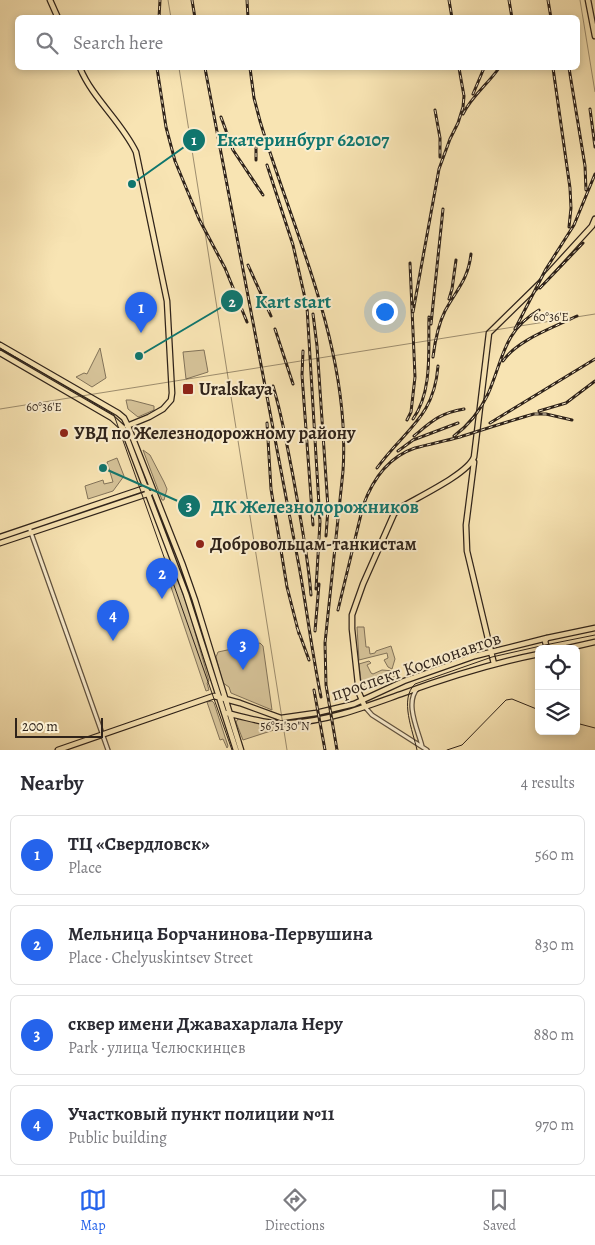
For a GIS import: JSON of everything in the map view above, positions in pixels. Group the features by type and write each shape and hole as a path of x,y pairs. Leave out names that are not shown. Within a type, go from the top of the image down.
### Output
{"main road":[{"path":"50,0 57,15"},
{"path":"588,0 595,36"},
{"path":"81,70 91,90 127,136 136,152 167,301 173,375 172,397 163,409 125,427"},
{"path":"494,664 467,551 466,525 487,339 491,328 540,283 592,226 595,219"},
{"path":"0,345 118,412 124,418 125,427 192,591 240,750"},
{"path":"0,354 125,427"},
{"path":"365,707 359,693 351,623 353,607 397,510 458,474 469,466 474,457"},
{"path":"458,474 468,474 471,478 471,484"},
{"path":"0,543 30,530 149,487"},
{"path":"0,537 30,530 151,492"},
{"path":"151,492 236,750"},
{"name":"проспект Космонавтов","path":"218,697 284,718 335,710 362,701 404,681 491,651 595,628"},
{"path":"546,645 545,640 547,638"},
{"path":"580,645 595,642"},
{"name":"проспект Космонавтов","path":"223,712 290,724 336,716 494,664 535,655"},
{"path":"404,681 407,686 405,692"},
{"path":"58,750 205,698 218,697"}],"street":[{"path":"30,530 108,750"},
{"path":"418,688 411,704 422,747"},
{"path":"365,707 372,716 427,750"}],"shaded area":[{"path":"100,348 106,378 92,387 76,377 84,373 87,374"},
{"path":"204,350 208,372 186,379 183,352"},
{"path":"126,400 154,406 154,410 138,417 128,409"},
{"path":"143,450 150,455 167,489 164,500 162,500"},
{"path":"117,458 124,476 113,491 88,499 85,486 103,480 104,484 113,482 107,462"},
{"path":"174,570 188,608 209,681 207,683 209,690 206,691 166,572"},
{"path":"357,627 364,627 366,647 369,647 370,654 391,646 395,659 392,669 388,667 384,660 388,658 387,653 359,660"},
{"path":"260,643 263,646 272,710 231,693 229,687 223,683 216,657 218,652"},
{"path":"369,661 371,663 367,665 371,673 382,670 394,671 394,677 374,687 364,686 361,681 359,664"},
{"path":"212,701 228,746 227,748 223,739 220,740 207,702"},
{"path":"242,718 280,728 243,740 236,722"}],"tram line":[{"path":"0,348 114,415 232,750"},
{"path":"417,750 408,716 408,698 410,690 415,684 492,657 595,635"},
{"path":"447,750 462,745 506,700 512,699 535,708"},
{"path":"580,724 595,728"}],"railway":[{"path":"159,15 160,0"},
{"path":"192,0 194,15"},
{"path":"247,0 248,15"},
{"path":"449,0 452,15"},
{"path":"509,0 512,15"},
{"path":"548,0 550,15"},
{"path":"157,70 166,127 175,161 199,219 225,268 247,322"},
{"path":"205,70 299,566 321,697"},
{"path":"250,70 254,98 260,121 317,293 338,381 343,426 343,471 325,643 326,685 337,750"},
{"path":"413,312 439,169 463,107 464,96 459,70"},
{"path":"473,94 483,70"},
{"path":"463,114 471,101 497,70"},
{"path":"553,70 570,188 571,208 569,227"},
{"path":"569,70 585,166 586,190"},
{"path":"590,109 595,147"},
{"path":"435,110 440,138 440,157"},
{"path":"221,117 233,150 263,195"},
{"path":"256,145 256,160"},
{"path":"267,165 293,245 307,307 320,522 316,589"},
{"path":"515,329 546,269 574,225 595,174"},
{"path":"431,324 443,209"},
{"path":"540,288 583,243"},
{"path":"433,357 440,322 465,278 471,254"},
{"path":"449,299 456,260"},
{"path":"407,420 411,412 415,377 410,263"},
{"path":"248,265 271,316"},
{"path":"454,436 478,412 485,400 511,337 527,318 539,310"},
{"path":"313,314 317,346 328,508 326,536"},
{"path":"503,361 509,353 527,340 577,316"},
{"path":"413,419 424,396 427,383 429,317"},
{"path":"275,329 293,384"},
{"path":"303,351 302,375 313,525"},
{"path":"490,423 595,359"},
{"path":"377,468 424,411 431,398 438,366"},
{"path":"539,411 566,403 595,381"},
{"path":"273,386 282,419 293,476 306,550 311,595"},
{"path":"414,436 437,418 464,409"},
{"path":"338,610 363,506 376,479 397,457 415,448 460,437 534,414 546,414 572,420"},
{"path":"267,423 271,489 287,587 299,634"},
{"path":"398,451 413,440 458,423"},
{"path":"315,631 319,584"},
{"path":"297,627 309,660"},
{"path":"314,690 325,750"}],"place":[{"name":"Екатеринбург 620107","path":"132,184"},
{"name":"ТЦ «Свердловск»","path":"141,333"},
{"name":"Kart start","path":"139,356"},
{"name":"Uralskaya","path":"188,389"},
{"name":"УВД по Железнодорожному району","path":"64,433"},
{"name":"ДК Железнодорожников","path":"103,468"},
{"name":"Добровольцам-танкистам","path":"200,544"},
{"name":"Мельница Борчанинова-Первушина","path":"162,599"},
{"name":"Участковый пункт полиции №11","path":"113,641"},
{"name":"сквер имени Джавахарлала Неру","path":"243,670"}]}
